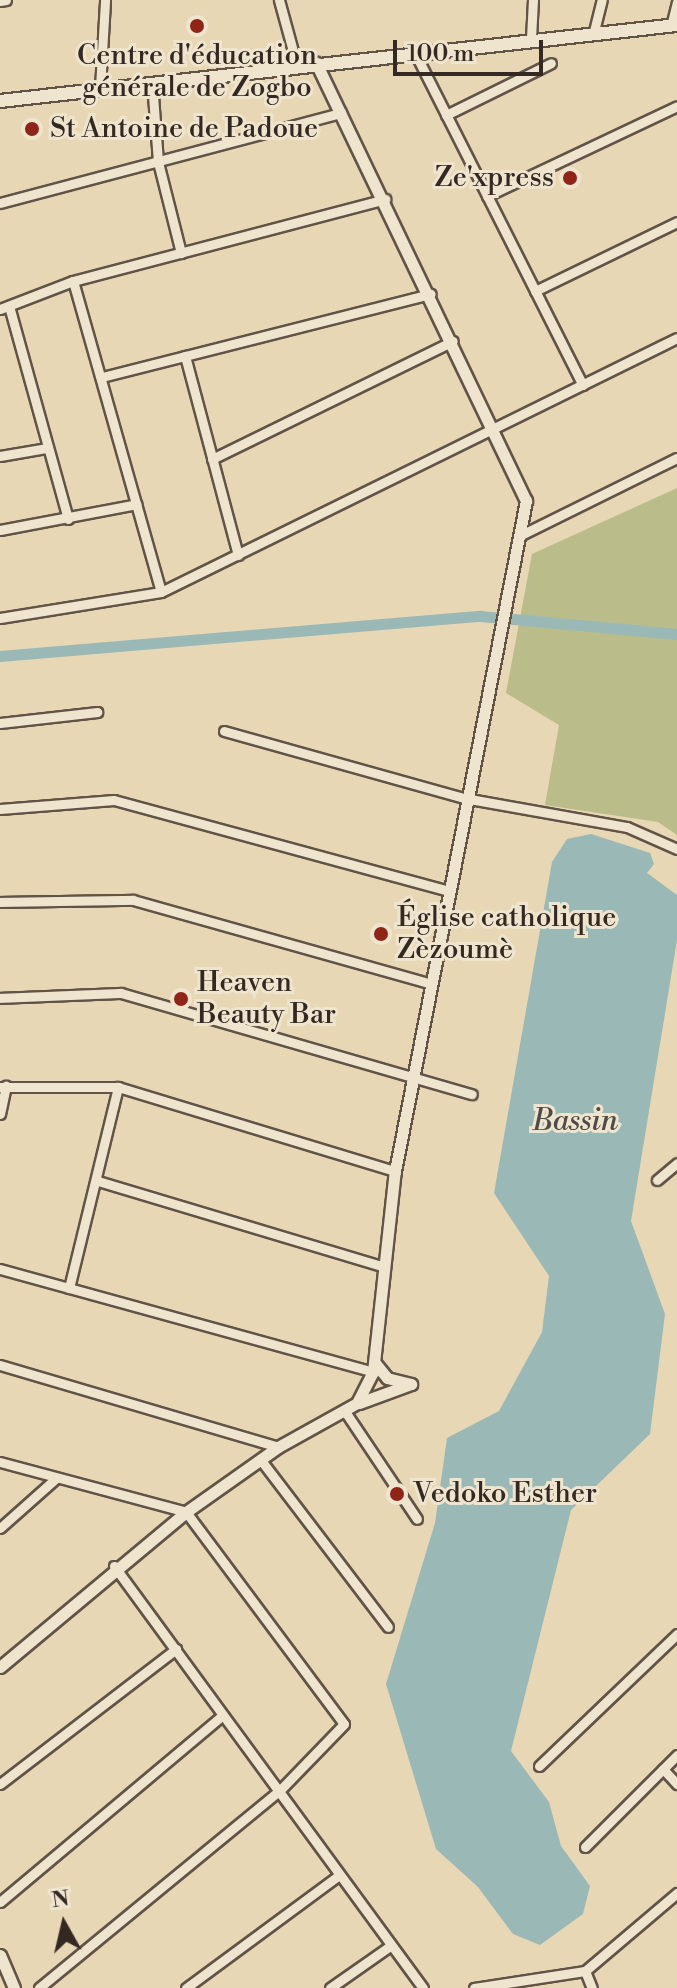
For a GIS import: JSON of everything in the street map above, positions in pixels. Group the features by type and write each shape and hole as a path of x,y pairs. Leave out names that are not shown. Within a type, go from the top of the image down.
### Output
{"main road":[{"path":"0,101 531,38 674,26"}],"street":[{"path":"100,88 105,0"},
{"path":"279,0 297,66"},
{"path":"531,38 533,0"},
{"path":"594,31 602,0"},
{"path":"674,26 677,2"},
{"path":"415,53 583,385"},
{"path":"316,63 497,428 526,493 521,535 445,890 411,1079 382,1266 374,1367 357,1403"},
{"path":"446,115 551,63"},
{"path":"152,82 158,162 181,253"},
{"path":"487,196 677,106"},
{"path":"0,203 341,113"},
{"path":"68,519 5,307 73,281 385,199"},
{"path":"535,291 677,222"},
{"path":"73,281 161,592"},
{"path":"102,377 431,294"},
{"path":"0,618 161,592 677,338"},
{"path":"212,459 453,341"},
{"path":"185,356 238,555"},
{"path":"0,456 47,448"},
{"path":"521,535 677,458"},
{"path":"0,530 137,504"},
{"path":"0,723 97,712"},
{"path":"224,731 464,798 627,827 677,849"},
{"path":"0,809 114,800 445,890"},
{"path":"0,902 133,900 428,983"},
{"path":"0,998 121,993 411,1079 472,1094"},
{"path":"0,1114 3,1086 118,1087 395,1171"},
{"path":"69,1288 98,1181 118,1087"},
{"path":"657,1180 677,1163"},
{"path":"98,1181 382,1266"},
{"path":"0,1269 374,1367 387,1378 411,1384 357,1403 260,1459 114,1566 0,1667"},
{"path":"0,1365 278,1447"},
{"path":"344,1410 417,1519"},
{"path":"260,1459 388,1627"},
{"path":"0,1462 186,1512 344,1724 280,1790 39,1988"},
{"path":"0,1528 55,1479"},
{"path":"114,1566 176,1649 219,1718 280,1790 423,1988"},
{"path":"539,1766 677,1634"},
{"path":"0,1784 176,1649"},
{"path":"0,1902 219,1718"},
{"path":"585,1847 677,1755"},
{"path":"663,1769 677,1784"},
{"path":"186,1988 339,1875"},
{"path":"474,1988 585,1971 677,1893"},
{"path":"330,1988 390,1946"},
{"path":"0,1955 14,1988"},
{"path":"585,1971 592,1988"}],"green space":[{"path":"677,488 677,835 658,822 545,805 559,725 506,693 532,554"}],"water":[{"name":"Bassin","path":"591,834 650,853 654,864 647,873 677,895 677,940 631,1221 665,1314 650,1434 571,1510 511,1751 549,1802 561,1846 590,1886 583,1914 540,1945 513,1934 478,1887 436,1849 386,1684 435,1523 447,1438 499,1411 542,1332 549,1276 494,1193 552,862 567,839"}],"waterway":[{"path":"0,656 480,616 677,634"}],"place":[{"name":"Centre d'éducation générale de Zogbo","path":"197,26"},
{"name":"St Antoine de Padoue","path":"32,129"},
{"name":"Ze'xpress","path":"570,178"},
{"name":"Église catholique Zèzoumè","path":"381,934"},
{"name":"Heaven Beauty Bar","path":"181,999"},
{"name":"Vedoko Esther","path":"397,1494"}]}
